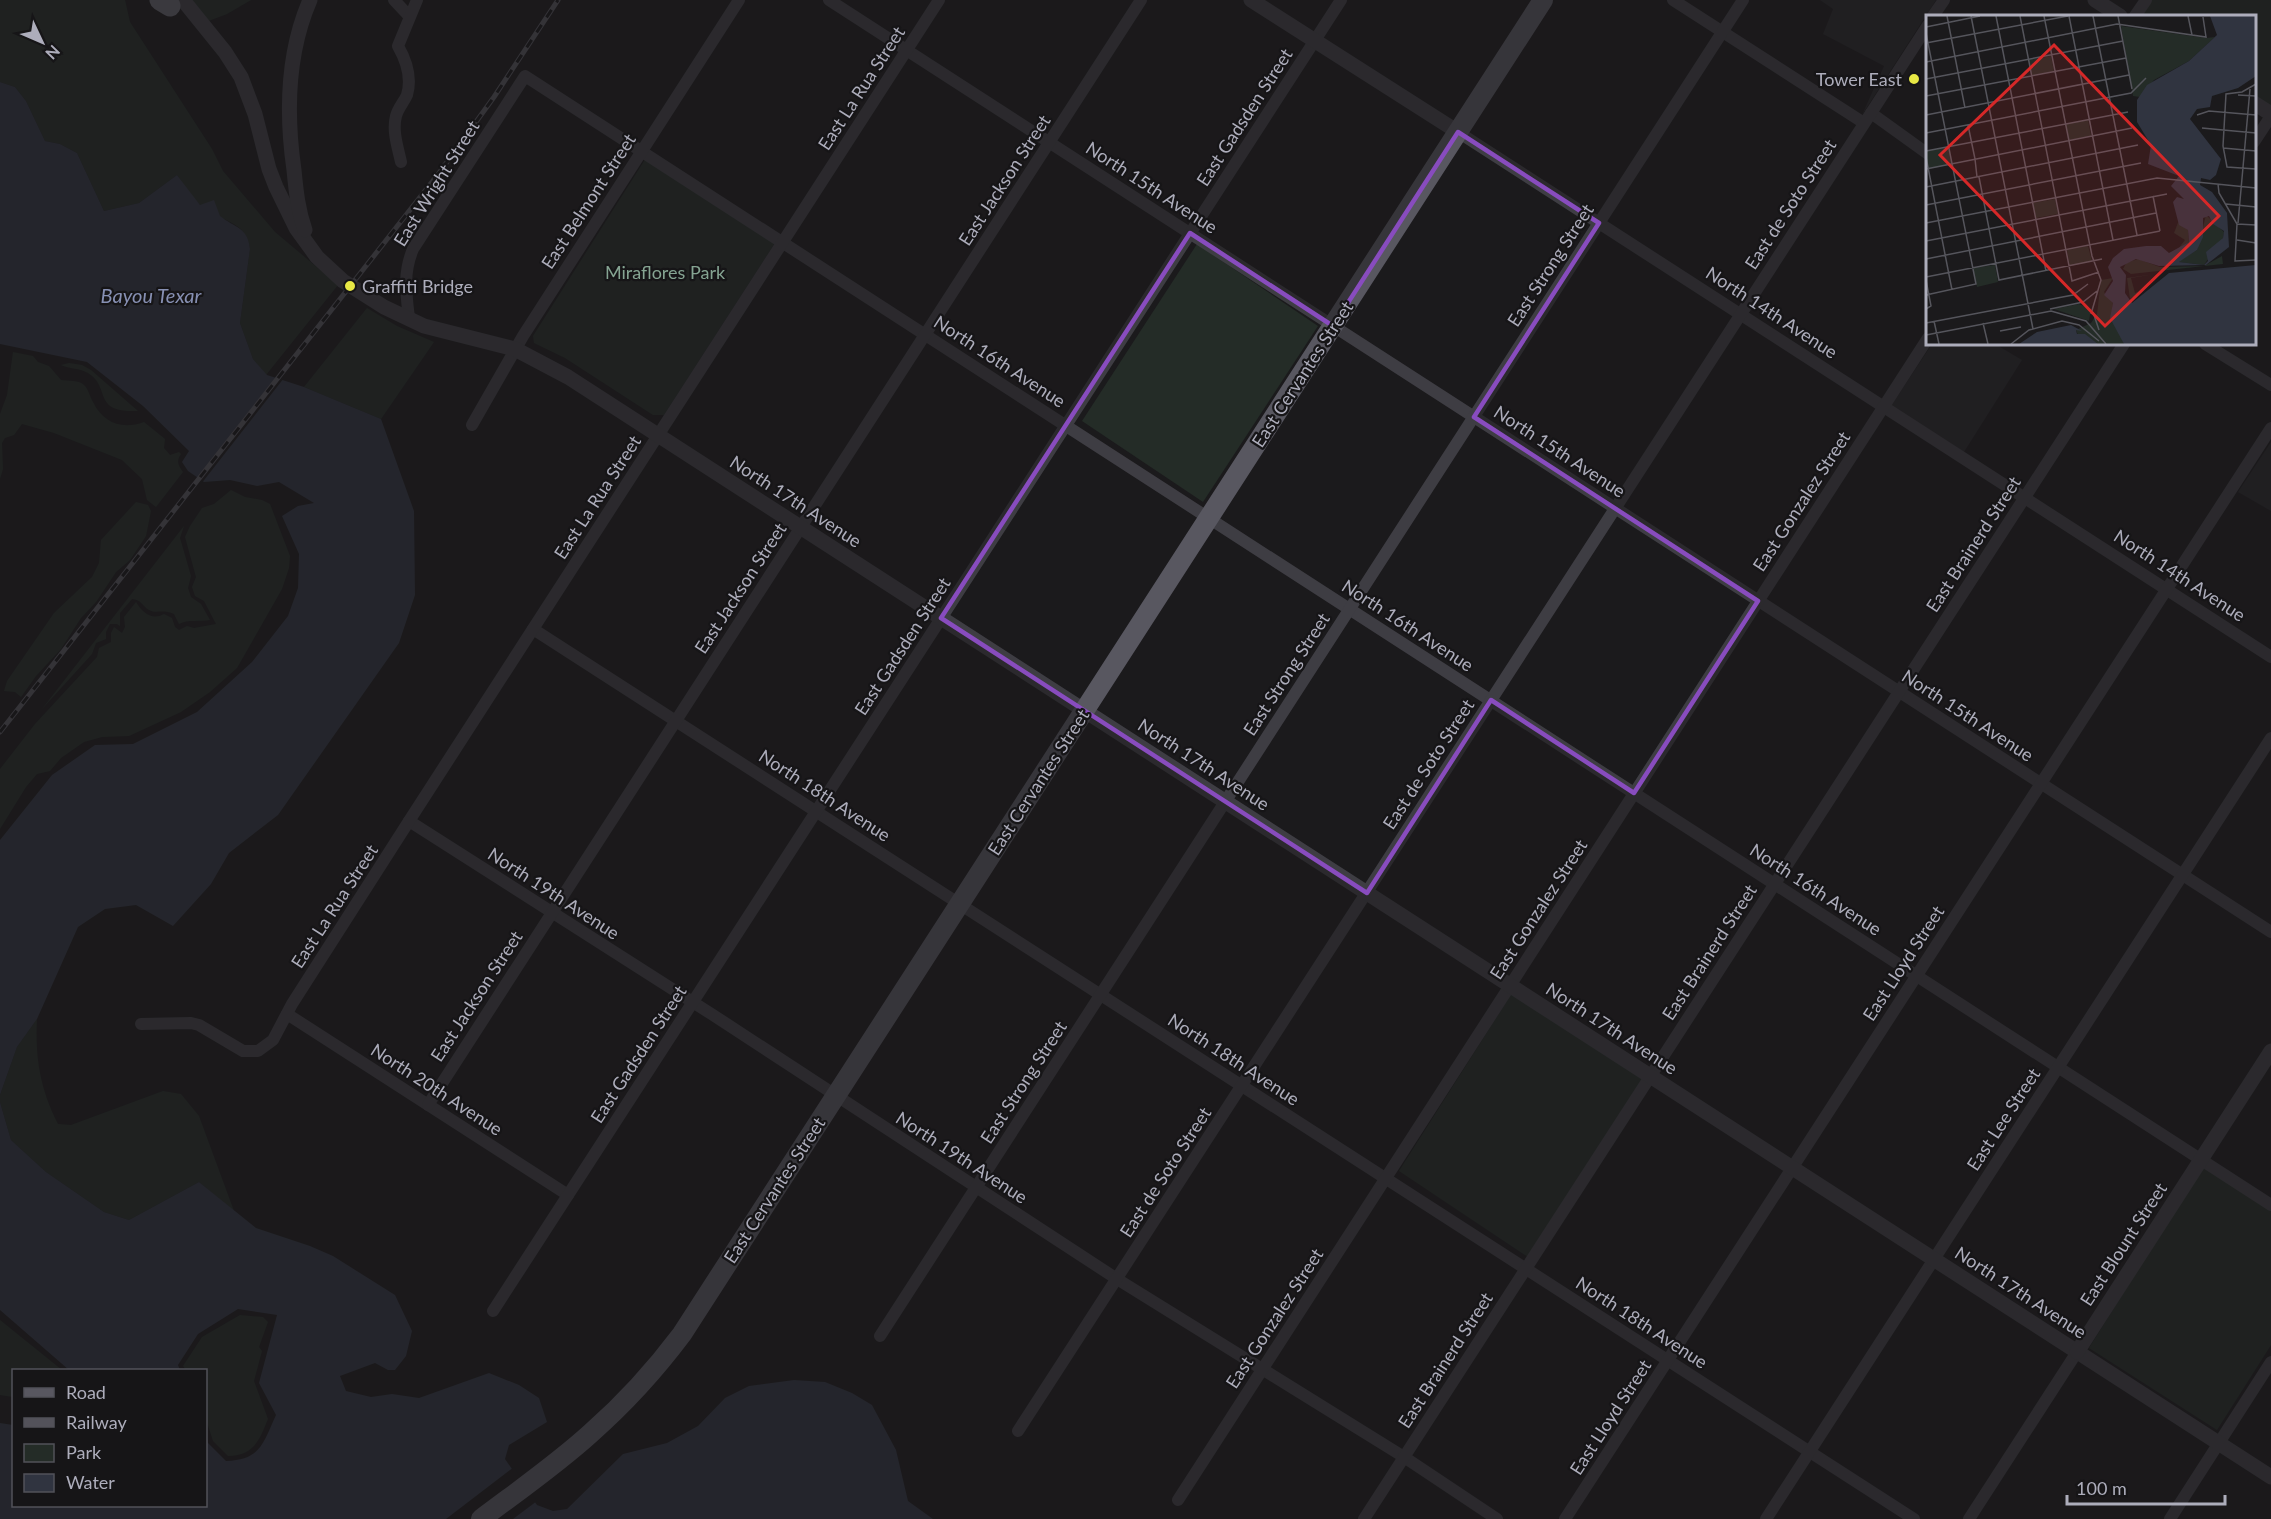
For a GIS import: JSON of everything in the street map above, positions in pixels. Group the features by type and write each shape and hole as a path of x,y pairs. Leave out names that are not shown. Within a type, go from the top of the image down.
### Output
{"main road":[{"name":"East Cervantes Street","path":"481,1519 589,1435 615,1411 669,1351 1544,0"}],"street":[{"path":"310,0 298,37 289,105 296,198 317,257"},
{"path":"394,0 409,16"},
{"path":"401,162 395,135 396,117 407,94 409,81 406,60 398,46 417,0"},
{"name":"East Belmont Street","path":"472,425 515,349 739,0"},
{"name":"North 15th Avenue","path":"829,0 2271,932"},
{"name":"East La Rua Street","path":"141,1024 191,1023 206,1029 235,1048 251,1052 266,1047 273,1040 287,1014 409,822 939,0"},
{"name":"East Jackson Street","path":"428,1105 1141,0"},
{"name":"North 14th Avenue","path":"1251,0 2271,657"},
{"name":"East Gadsden Street","path":"494,1311 1341,0"},
{"path":"1673,0 1722,32 1926,153"},
{"name":"East Strong Street","path":"880,1336 1743,0"},
{"path":"1934,15 1944,0"},
{"path":"2095,0 2118,15"},
{"path":"2136,15 2146,0"},
{"name":"North 17th Avenue","path":"169,1 205,30 225,52 241,77 255,114 269,169 296,228 317,257 343,280 384,307 424,326 515,349 568,377 2271,1477"},
{"name":"East de Soto Street","path":"1018,1431 1926,28"},
{"name":"North 16th Avenue","path":"525,76 2271,1205"},
{"name":"East Wright Street","path":"409,318 405,279 413,249 525,76"},
{"path":"2256,104 2271,115 2256,139"},
{"name":"East Gonzalez Street","path":"1178,1500 1926,341"},
{"name":"East Brainerd Street","path":"1364,1519 2123,345"},
{"path":"2207,345 2271,385"},
{"name":"East Lloyd Street","path":"1565,1519 2271,428"},
{"name":"North 18th Avenue","path":"533,629 1914,1519"},
{"name":"East Lee Street","path":"1766,1519 2271,738"},
{"name":"North 19th Avenue","path":"409,822 692,1002 1117,1279 1404,1457 1497,1519"},
{"name":"North 20th Avenue","path":"287,1014 568,1195"},
{"name":"East Blount Street","path":"1969,1519 2271,1051"},
{"path":"2170,1519 2271,1362"}],"highlighted area":[{"path":"1458,132 1599,223 1474,417 1758,601 1634,793 1491,700 1367,893 941,618 1190,233 1333,326"}],"shaded area":[{"path":"1820,0 1936,0 1862,115 1884,66 1823,34 1833,9"},
{"path":"1931,345 1997,345 2022,360 1964,452 1891,406"},
{"path":"2271,442 2271,511 2238,492"}],"green space":[{"path":"0,0 125,0 130,22 212,149 223,171 275,232 338,285 266,375 253,359 240,323 250,249 244,232 231,222 207,211 177,175 139,203 104,211 77,153 60,144 45,141 26,101 15,87 0,82"},
{"path":"190,0 251,0 227,14 206,22"},
{"path":"2146,0 2271,0 2271,114 2256,104 2256,15 2136,15"},
{"name":"Miraflores Park","path":"646,158 775,243 664,415 653,415 565,358 534,343 533,336"},
{"path":"1197,244 1318,326 1203,502 1082,421"},
{"path":"367,308 397,326 434,342 381,419 304,387"},
{"path":"13,352 33,356 38,362 49,366 61,380 82,383 87,388 97,409 108,420 121,425 144,422 165,439 164,448 170,455 179,452 181,454 178,463 183,472 156,507 147,500 142,479 122,460 54,433 22,424 14,435 5,438 2,443 3,469 0,479 0,414 7,395"},
{"path":"69,363 82,365 91,370 138,411 123,411 108,404 95,379 88,373 61,365"},
{"path":"231,490 245,497 270,504 290,556 289,568 282,589 237,668 210,692 181,712 129,736 102,737 84,742 61,758 50,771 37,774 26,787 0,829 0,769 35,724 97,657 99,648 111,642 114,627 122,633 125,627 124,617 136,602 151,616 164,614 172,618 175,627 179,630 187,626 194,628 216,624 204,601 195,596 192,587 196,577 185,537 202,508 214,504"},
{"path":"136,502 148,505 151,511 146,536 130,560 116,572 61,649 36,676 21,697 15,692 4,691 7,681 54,613 92,577 99,563 101,540"},
{"path":"184,526 180,538 191,576 188,588 191,597 201,604 210,620 179,624 174,614 152,611 132,599 120,613 120,626 110,624 106,632 106,639 96,643 92,654 42,709"},
{"path":"1512,993 1643,1078 1528,1257 1399,1171"},
{"path":"37,1019 40,1073 58,1124 71,1125 163,1091 181,1094 199,1116 234,1211 199,1182 129,1220 104,1212 46,1172 11,1140 0,1095 17,1047"},
{"path":"2204,1165 2271,1209 2271,1345 2217,1430 2089,1348"},
{"path":"240,1315 263,1317 268,1322 259,1347 262,1351 254,1381 268,1419 258,1440 250,1450 244,1453 228,1456 213,1441 207,1422 207,1369 185,1369 183,1366 202,1337"},
{"path":"0,1320 61,1369 12,1369 12,1397 0,1395"}],"water":[{"name":"Bayou Texar","path":"0,82 15,87 26,101 45,141 60,144 77,153 104,211 139,203 177,175 200,205 214,200 220,216 244,232 250,249 240,323 253,359 267,375 304,387 381,419 414,511 415,595 399,643 278,815 229,853 211,884 173,926 136,905 105,909 78,927 37,1019 17,1047 0,1095 0,840 52,775 95,745 133,744 197,712 252,662 288,616 298,588 299,554 282,516 298,506 314,503 279,482 257,486 230,480 204,482 188,471 182,462 189,451 143,406 87,362 0,344"},
{"path":"0,1102 11,1140 46,1172 104,1212 129,1220 199,1182 256,1228 333,1256 395,1295 412,1331 406,1356 395,1370 388,1370 375,1363 340,1376 346,1391 371,1397 392,1394 419,1398 489,1373 519,1385 539,1398 547,1422 509,1445 505,1459 537,1505 553,1511 567,1509 623,1454 667,1443 698,1426 725,1398 749,1386 794,1380 825,1382 852,1393 872,1405 896,1450 908,1501 933,1519 0,1519 0,1423 12,1425 12,1507 207,1507 207,1439 208,1443 226,1461 247,1457 264,1442 276,1415 259,1383 277,1315 238,1309 198,1334 178,1365 180,1369 68,1369 0,1310"}],"pier":[{"path":"278,376 284,378 201,484 196,480"},
{"path":"514,1467 537,1501 513,1519 446,1519"}],"railway":[{"path":"0,732 439,173 494,97 558,0"}],"place":[{"name":"Tower East","path":"1914,79"},
{"name":"Graffiti Bridge","path":"350,286"}]}
